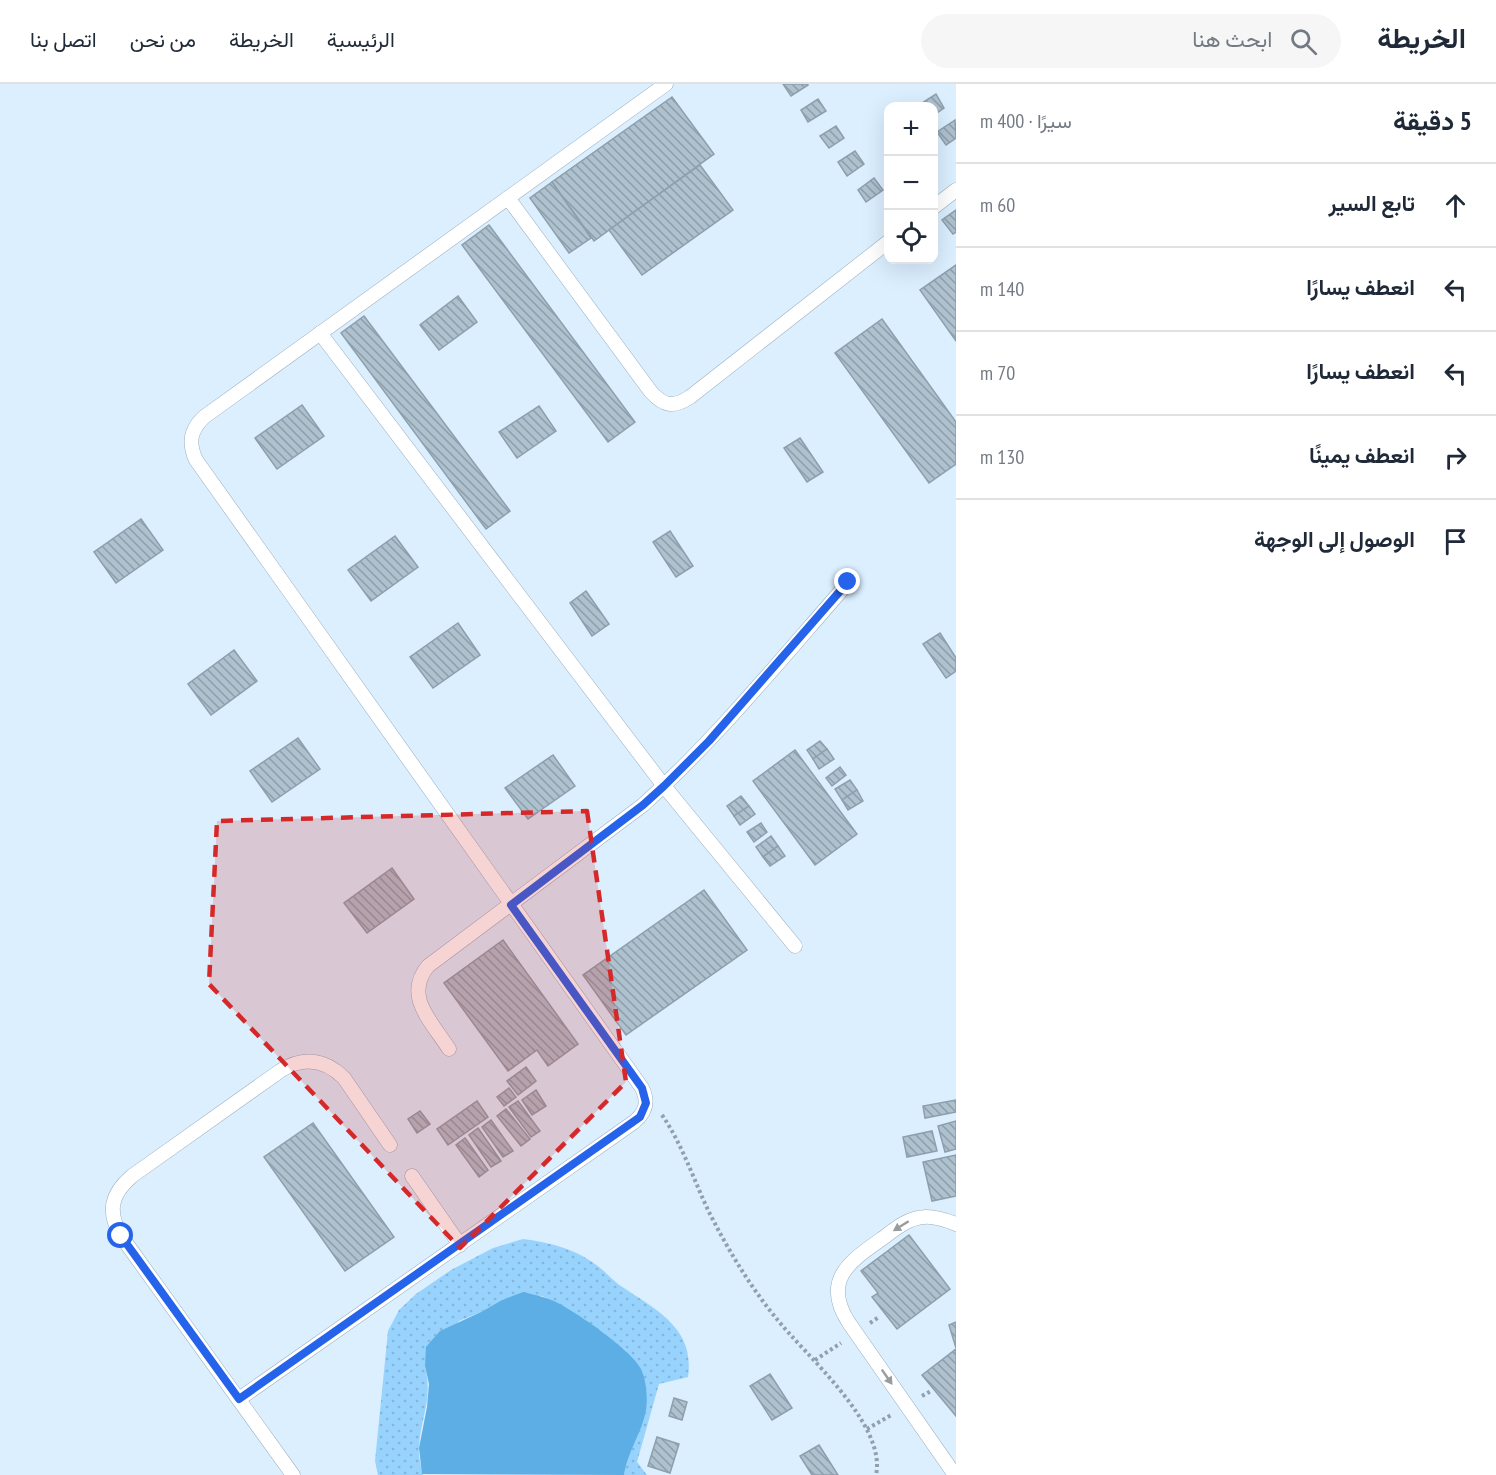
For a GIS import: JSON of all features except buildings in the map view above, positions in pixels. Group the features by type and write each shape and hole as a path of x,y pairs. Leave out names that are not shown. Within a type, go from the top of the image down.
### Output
{"lane":[{"path":"239,1399 634,1122 645,1111 645,1095 196,460 190,442 197,423 666,84"},
{"path":"938,203 956,190"},
{"path":"508,198 651,392 659,400 669,404 680,403 690,397 884,245"},
{"path":"320,333 664,786 795,946"},
{"path":"449,1049 420,1004 417,994 417,984 428,966 643,805 664,786 709,741 848,582"},
{"path":"293,1475 121,1236 114,1224 112,1210 115,1197 122,1185 290,1064 302,1061 325,1064 344,1078 390,1145"},
{"path":"412,1176 460,1245"},
{"path":"956,1224 938,1218 925,1217 900,1226 850,1262 842,1274 838,1293 842,1312 956,1475"}],"path":[{"path":"645,1095 669,1125 678,1141 708,1208 739,1266 777,1320 815,1360 849,1401 867,1429 877,1459 876,1475"}],"highlighted area":[{"path":"587,811 626,1082 460,1248 209,984 217,821"}],"shaded area":[{"path":"523,1239 563,1248 582,1256 661,1314 680,1334 689,1360 688,1377 659,1384 637,1462 647,1475 624,1475 626,1460 646,1409 626,1351 602,1332 559,1304 542,1296 500,1301 459,1321 425,1366 428,1389 419,1450 423,1475 378,1475 375,1461 388,1331 399,1310 416,1294 451,1270 493,1248"},
{"path":"523,1292 554,1301 578,1315 616,1342 641,1369 646,1389 646,1410 624,1475 422,1474 419,1448 429,1384 425,1366 426,1347 440,1331"}],"route":[{"path":"121,1236 239,1399 640,1117 645,1111 646,1103 642,1088 511,905 643,805 687,764 848,582"}]}
